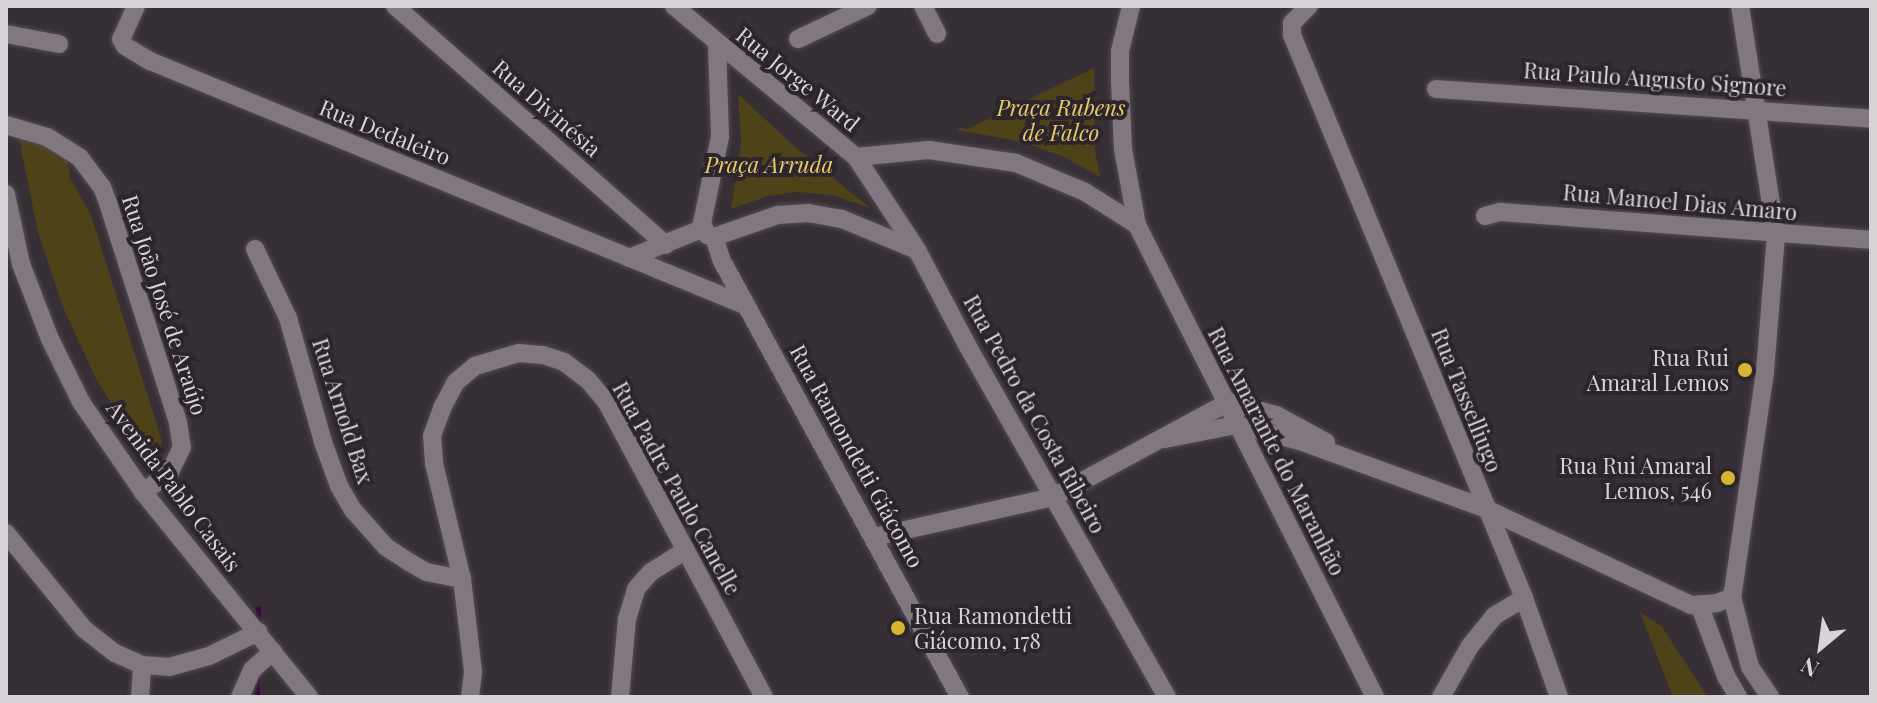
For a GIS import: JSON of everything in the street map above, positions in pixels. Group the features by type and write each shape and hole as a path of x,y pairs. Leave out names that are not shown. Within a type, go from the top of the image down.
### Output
{"street":[{"name":"Rua Dedaleiro","path":"136,6 121,33 125,46 150,61 747,306"},
{"name":"Rua Divinésia","path":"395,6 666,245"},
{"name":"Rua Jorge Ward","path":"674,6 717,45 856,157"},
{"path":"798,39 868,6"},
{"path":"923,6 937,34"},
{"name":"Rua Amarante do Maranhão","path":"1131,6 1120,51 1120,81 1123,149 1137,225 1180,315 1229,402 1236,425 1375,697"},
{"name":"Rua Tasselliugo","path":"1309,6 1292,23 1292,35 1484,508 1524,598 1559,697"},
{"path":"1740,6 1776,235 1765,372 1732,597 1750,667 1770,697"},
{"path":"6,34 59,44"},
{"path":"708,233 720,137 717,45"},
{"name":"Rua Paulo Augusto Signore","path":"1436,89 1871,119"},
{"name":"Rua João José de Araújo","path":"6,125 47,137 80,158 102,187 108,203 178,423 182,447 170,472 143,492"},
{"path":"856,157 929,150 1016,163 1085,192 1137,225"},
{"name":"Rua Pedro da Costa Ribeiro","path":"856,157 917,250 1167,697"},
{"name":"Avenida Pablo Casais","path":"6,194 21,264 50,339 81,402 143,492 309,697"},
{"name":"Rua Manoel Dias Amaro","path":"1485,216 1500,212 1871,240"},
{"path":"629,258 762,219 808,213 842,219 917,250"},
{"name":"Rua Ramondetti Giácomo","path":"708,233 960,697"},
{"name":"Rua Arnold Bax","path":"255,249 288,318 323,442 339,486 353,510 386,547 409,562 426,572 462,579"},
{"name":"Rua Padre Paulo Canelle","path":"470,697 473,671 462,579 434,463 432,436 456,382 475,366 519,353 543,355 564,362 588,380 607,403 764,697"},
{"path":"874,537 1053,497 1229,402 1276,415 1351,458"},
{"path":"1165,439 1236,425 1351,458 1484,508 1700,607 1732,597"},
{"path":"6,533 84,629 115,653 142,665 169,667 182,664 209,656 258,632"},
{"path":"620,697 627,619 636,589 651,572 686,550"},
{"path":"1441,697 1470,646 1494,616 1524,598"},
{"path":"1700,607 1726,676 1738,697"},
{"path":"240,697 252,670 273,651"},
{"path":"140,697 142,665"},
{"path":"1726,676 1750,667"}],"green space":[{"name":"Praça Rubens de Falco","path":"1094,68 1095,151 1100,177 1062,156 1023,142 956,130 963,127 965,130"},
{"name":"Praça Arruda","path":"738,94 794,146 870,208 832,195 798,192 768,196 731,209 741,143"},
{"path":"18,134 67,157 70,178 91,215 162,441 159,454 149,463 96,379 63,307 38,232"},
{"path":"1640,612 1662,627 1708,697 1673,697"}],"waterway":[{"path":"258,608 258,624"},
{"path":"257,674 257,697"}],"place":[{"name":"Rua Rui Amaral Lemos","path":"1745,370"},
{"name":"Rua Rui Amaral Lemos, 546","path":"1728,478"},
{"name":"Rua Ramondetti Giácomo, 178","path":"898,628"}]}
